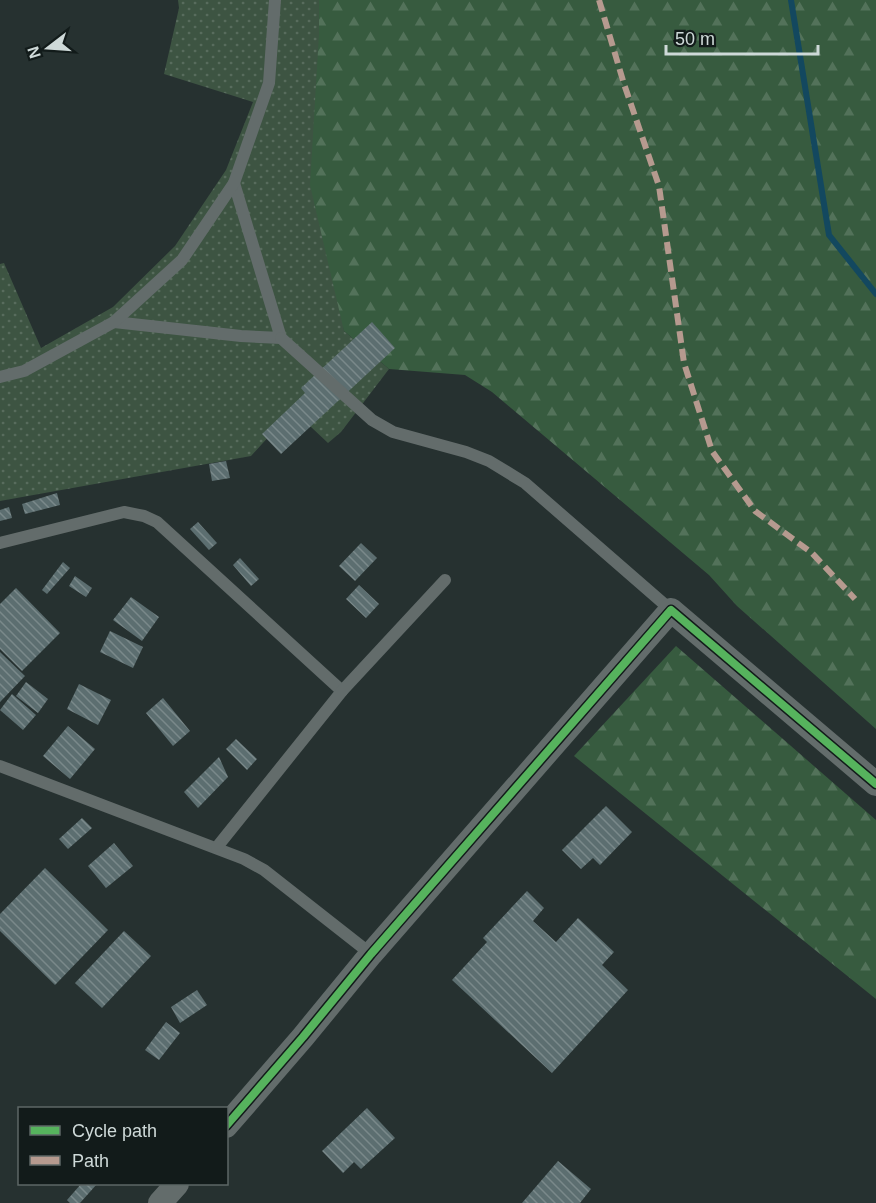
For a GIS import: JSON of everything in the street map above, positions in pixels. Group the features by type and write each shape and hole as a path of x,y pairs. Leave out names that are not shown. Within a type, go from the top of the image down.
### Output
{"street":[{"path":"228,1124 303,1038 371,954 671,610 876,784"},
{"path":"160,1203 176,1185"}],"lane":[{"path":"0,377 24,371 114,322 182,260 234,183 269,83 275,0"},
{"path":"234,183 281,338 372,420 393,432 466,452 489,461 525,483 671,610"},
{"path":"114,322 241,336 281,338"},
{"path":"0,543 124,512 144,516 157,522 342,691"},
{"path":"217,847 342,691 445,580"},
{"path":"0,766 217,847 264,870 371,954"}],"green space":[{"path":"178,0 319,0 319,34 344,331 389,369 341,432 328,443 293,410 251,456 0,501 0,264 4,263 41,348 113,307 175,246 226,170 253,102 164,74 179,8"},
{"path":"319,0 876,0 876,729 737,606 709,575 492,392 465,375 389,369 344,331 310,185"},
{"path":"676,646 876,820 876,999 574,756"}],"building":[{"path":"372,322 395,348 281,454 262,434 305,393 301,388"},
{"path":"226,461 230,478 212,481 209,464"},
{"path":"57,493 60,505 25,514 22,504"},
{"path":"9,507 12,518 0,521 0,510"},
{"path":"198,522 217,543 209,550 190,529"},
{"path":"361,543 377,558 355,581 339,566"},
{"path":"240,558 259,579 251,586 233,565"},
{"path":"63,562 70,568 47,594 42,590"},
{"path":"75,576 92,588 86,597 69,586"},
{"path":"359,585 379,604 366,618 346,599"},
{"path":"16,588 60,633 22,671 0,649 0,604"},
{"path":"131,597 159,617 142,641 113,620"},
{"path":"110,631 143,647 133,668 100,652"},
{"path":"0,652 25,676 0,702"},
{"path":"26,682 48,699 38,713 16,696"},
{"path":"79,684 111,700 98,725 67,709"},
{"path":"12,694 36,715 23,730 0,710"},
{"path":"163,698 190,731 173,746 146,713"},
{"path":"68,726 95,749 70,779 43,756"},
{"path":"236,739 257,759 247,770 226,749"},
{"path":"219,757 228,777 198,808 184,792"},
{"path":"606,806 632,832 600,865 593,858 581,869 562,850"},
{"path":"82,818 92,828 68,849 59,839"},
{"path":"114,843 133,866 106,888 88,866"},
{"path":"45,868 108,930 55,985 0,931 0,914"},
{"path":"527,891 544,908 533,921 556,942 578,918 614,952 602,965 628,990 552,1073 452,980 487,942 483,938"},
{"path":"124,931 151,956 102,1008 75,983"},
{"path":"197,990 207,1005 180,1023 171,1007"},
{"path":"166,1022 180,1033 159,1060 145,1050"},
{"path":"367,1108 395,1138 361,1169 354,1162 343,1173 322,1151"},
{"path":"558,1161 591,1189 580,1203 522,1203"},
{"path":"80,1185 96,1185 80,1203 70,1203 67,1200"}],"waterway":[{"path":"791,0 829,235 876,294"}],"marked path":[{"path":"599,0 624,84 659,186 684,363 712,451 755,511 812,553 855,599"}],"cycle path":[{"path":"228,1124 371,954 671,610 876,784"}]}
